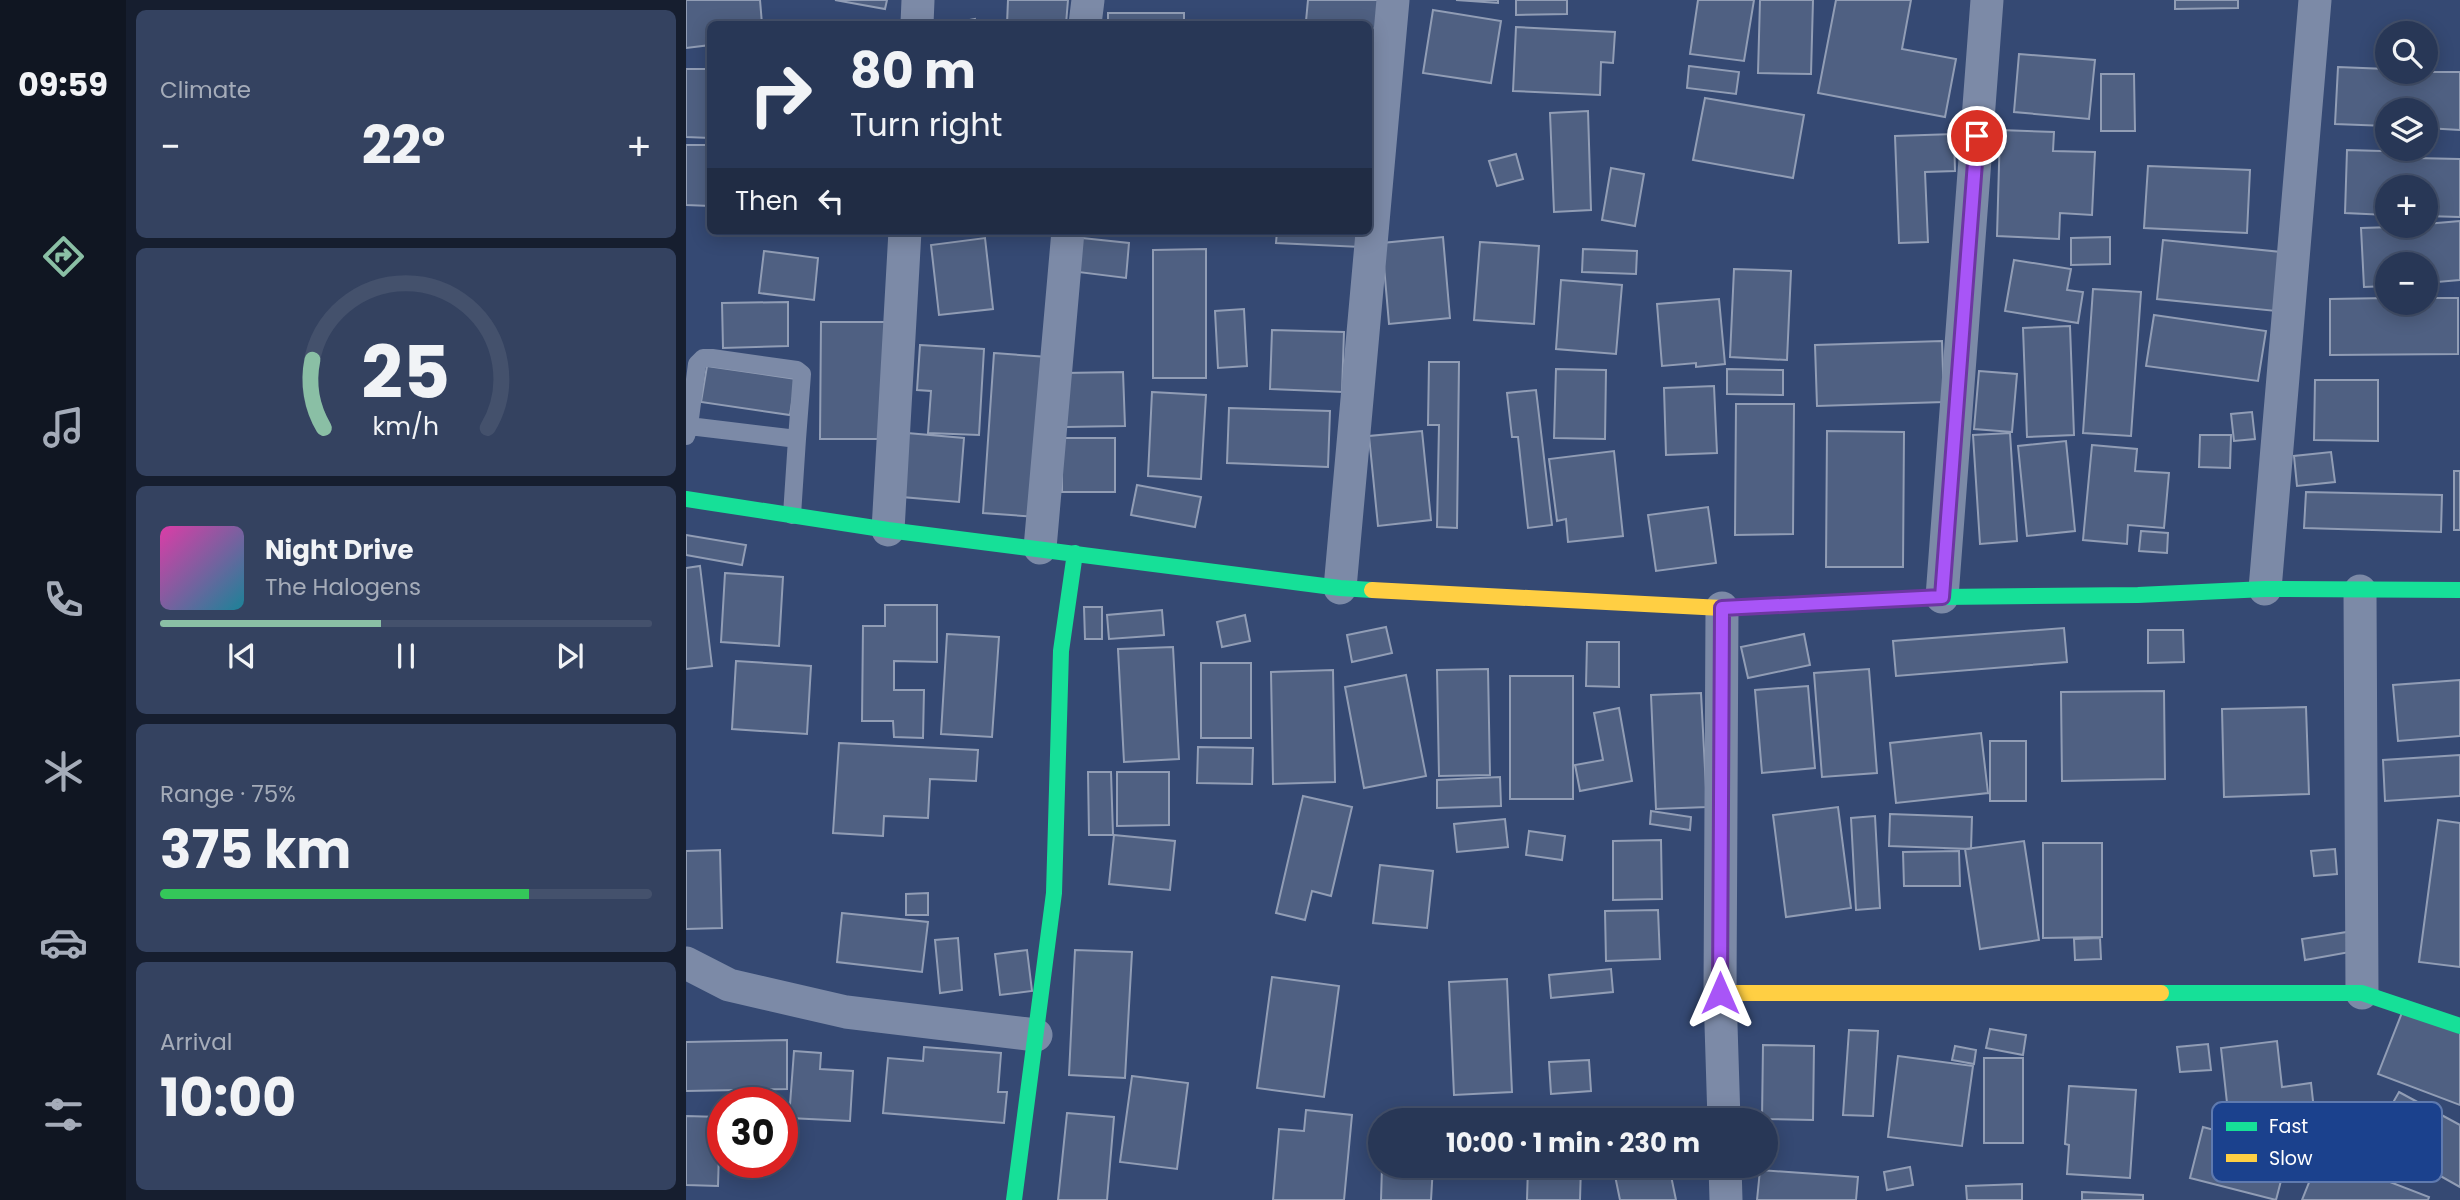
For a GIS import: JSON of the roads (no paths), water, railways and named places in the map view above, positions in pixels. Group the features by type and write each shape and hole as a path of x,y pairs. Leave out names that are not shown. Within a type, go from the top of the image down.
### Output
{"street":[{"path":"917,21 918,0"},
{"path":"1086,21 1088,0"},
{"path":"1372,233 1393,0"},
{"path":"1942,597 1987,0"},
{"path":"2265,589 2315,0"},
{"path":"888,530 905,235"},
{"path":"1041,548 1068,235"},
{"path":"1340,587 1372,235"},
{"path":"686,499 888,530 1340,587 1722,608 1942,597 2138,595 2265,589 2460,590"},
{"path":"1014,1200 1054,892 1061,651 1075,553"},
{"path":"2360,591 2362,993"},
{"path":"1722,608 1720,993 1724,1108"},
{"path":"686,963 729,985 846,1012 1036,1034"},
{"path":"1720,993 2362,993 2460,1026"},
{"path":"1725,1178 1726,1200"}],"lane":[{"path":"792,514 802,374 797,370 712,358 703,358 697,365 687,431 797,439"}]}
